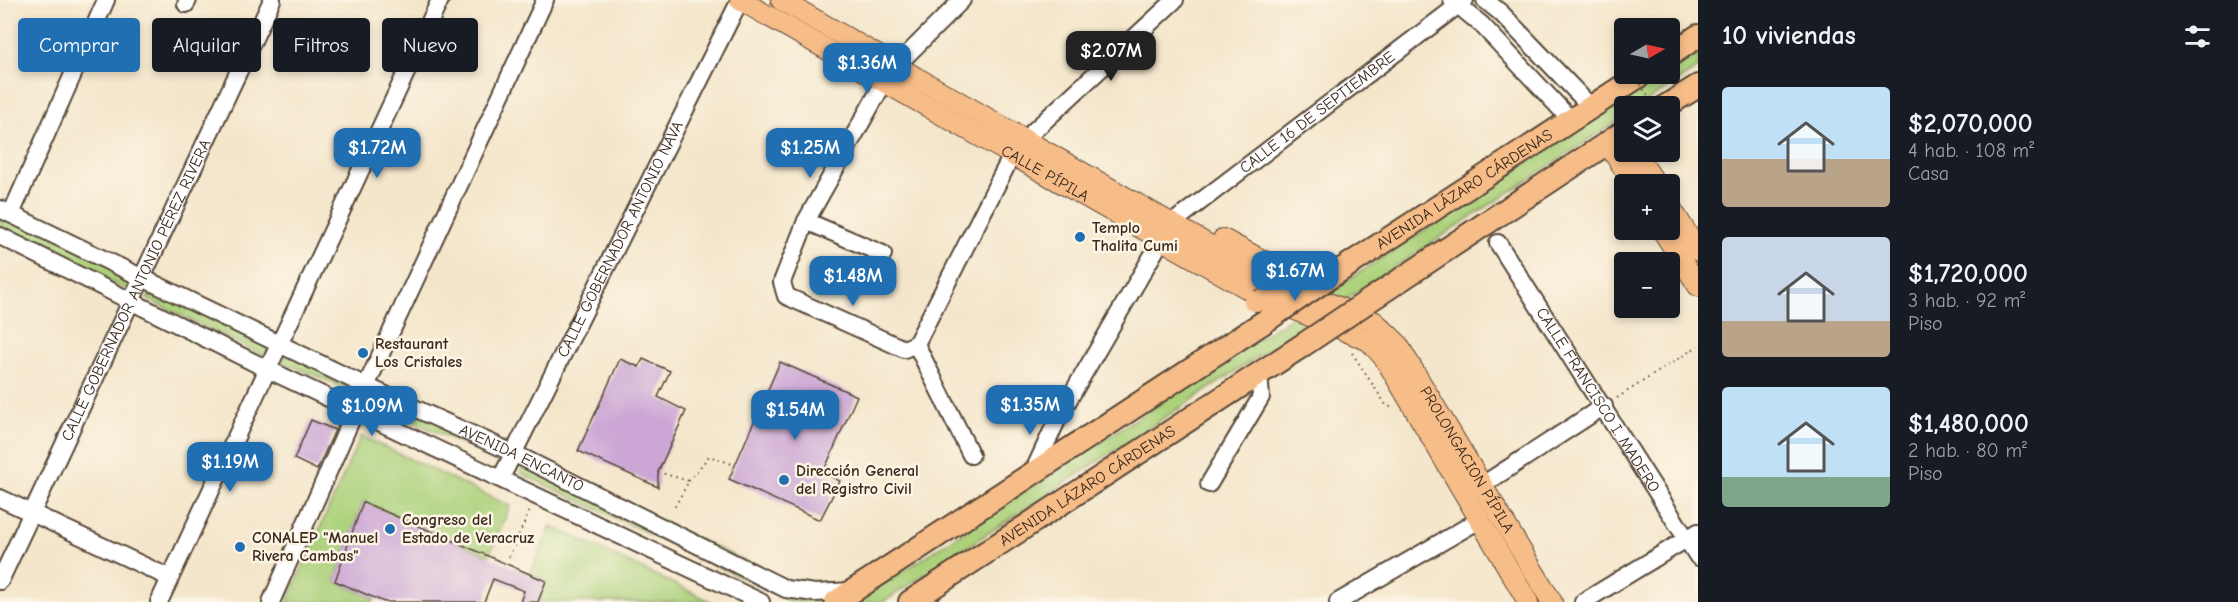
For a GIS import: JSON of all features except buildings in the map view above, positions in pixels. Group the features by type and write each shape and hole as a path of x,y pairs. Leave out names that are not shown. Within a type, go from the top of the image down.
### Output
{"highway":[{"path":"1680,48 1698,36"},
{"name":"AVENIDA LÁZARO CÁRDENAS","path":"844,596 1627,84"},
{"path":"1680,97 1698,86"},
{"name":"AVENIDA LÁZARO CÁRDENAS","path":"909,602 1300,347 1371,312 1614,145"}],"main road":[{"name":"CALLE PÍPILA","path":"740,0 1012,155 1166,232 1265,277 1371,312"},
{"name":"CALLE PÍPILA","path":"781,0 1025,139 1255,293 1352,339"},
{"path":"1680,222 1698,251"},
{"path":"1166,232 1214,234 1279,269 1283,282 1282,288 1274,297 1254,301 1243,297 1178,258 1166,232"},
{"path":"1668,240 1698,286"},
{"name":"PROLONGACION PÍPILA","path":"1371,312 1397,343 1480,486 1552,602"},
{"name":"PROLONGACION PÍPILA","path":"1352,339 1369,340 1381,353 1528,602"}],"street":[{"path":"6,211 106,0"},
{"name":"CALLE GOBERNADOR ANTONIO PÉREZ RIVERA","path":"0,581 34,513 272,0"},
{"path":"159,602 282,343 440,0"},
{"path":"271,602 366,386 545,0"},
{"name":"CALLE GOBERNADOR ANTONIO NAVA","path":"501,478 740,0"},
{"path":"896,66 962,0"},
{"path":"884,82 806,221 782,282 782,290 786,296 904,349 916,344 1012,155 1025,139 1175,0"},
{"path":"1485,0 1501,13 1591,107"},
{"path":"1458,1 1570,119"},
{"name":"CALLE 16 DE SEPTIEMBRE","path":"1166,232 1458,1"},
{"name":"AVENIDA ENCANTO","path":"6,211 142,279 282,343 366,386 513,453 786,589 844,596"},
{"path":"806,221 883,254"},
{"path":"1034,470 1058,418 1166,232"},
{"name":"AVENIDA ENCANTO","path":"0,236 269,370 761,602"},
{"name":"CALLE FRANCISCO I. MADERO","path":"1498,243 1604,406 1692,535 1698,557"},
{"path":"916,344 971,455"},
{"path":"1209,484 1261,397 1259,375"},
{"path":"1480,486 1604,406"},
{"path":"1058,418 1065,435 1076,443"},
{"path":"0,498 170,578"},
{"path":"1338,602 1481,519"},
{"path":"1583,602 1692,535"}],"path":[{"path":"1352,339 1386,405 1420,419"},
{"path":"1604,406 1698,346"},
{"path":"674,508 689,481 709,456 735,465"},
{"path":"658,472 689,481"},
{"path":"509,557 530,510"}],"green space":[{"path":"1698,50 1698,68 1680,80 1680,62"},
{"path":"1648,84 1674,84 1655,96 1629,96"},
{"path":"1614,106 1614,124 883,602 856,602"},
{"path":"0,207 140,277 133,293 0,226"},
{"path":"154,284 274,338 265,356 147,299"},
{"path":"289,346 362,378 356,392 282,362"},
{"path":"380,389 507,448 500,461 373,403"},
{"path":"361,436 510,506 489,556 363,502 335,581 374,598 373,602 287,602"},
{"path":"527,458 793,584 830,593 817,602 788,602 785,598 520,473"},
{"path":"551,526 712,602 538,602 546,581 530,574"}],"place":[{"name":"Templo Thalita Cumi","path":"1080,237"},
{"name":"Restaurant Los Cristales","path":"363,353"},
{"name":"Dirección General del Registro Civil","path":"784,480"},
{"name":"Congreso del Estado de Veracruz","path":"390,529"},
{"name":"CONALEP \"Manuel Rivera Cambas\"","path":"240,547"}]}
